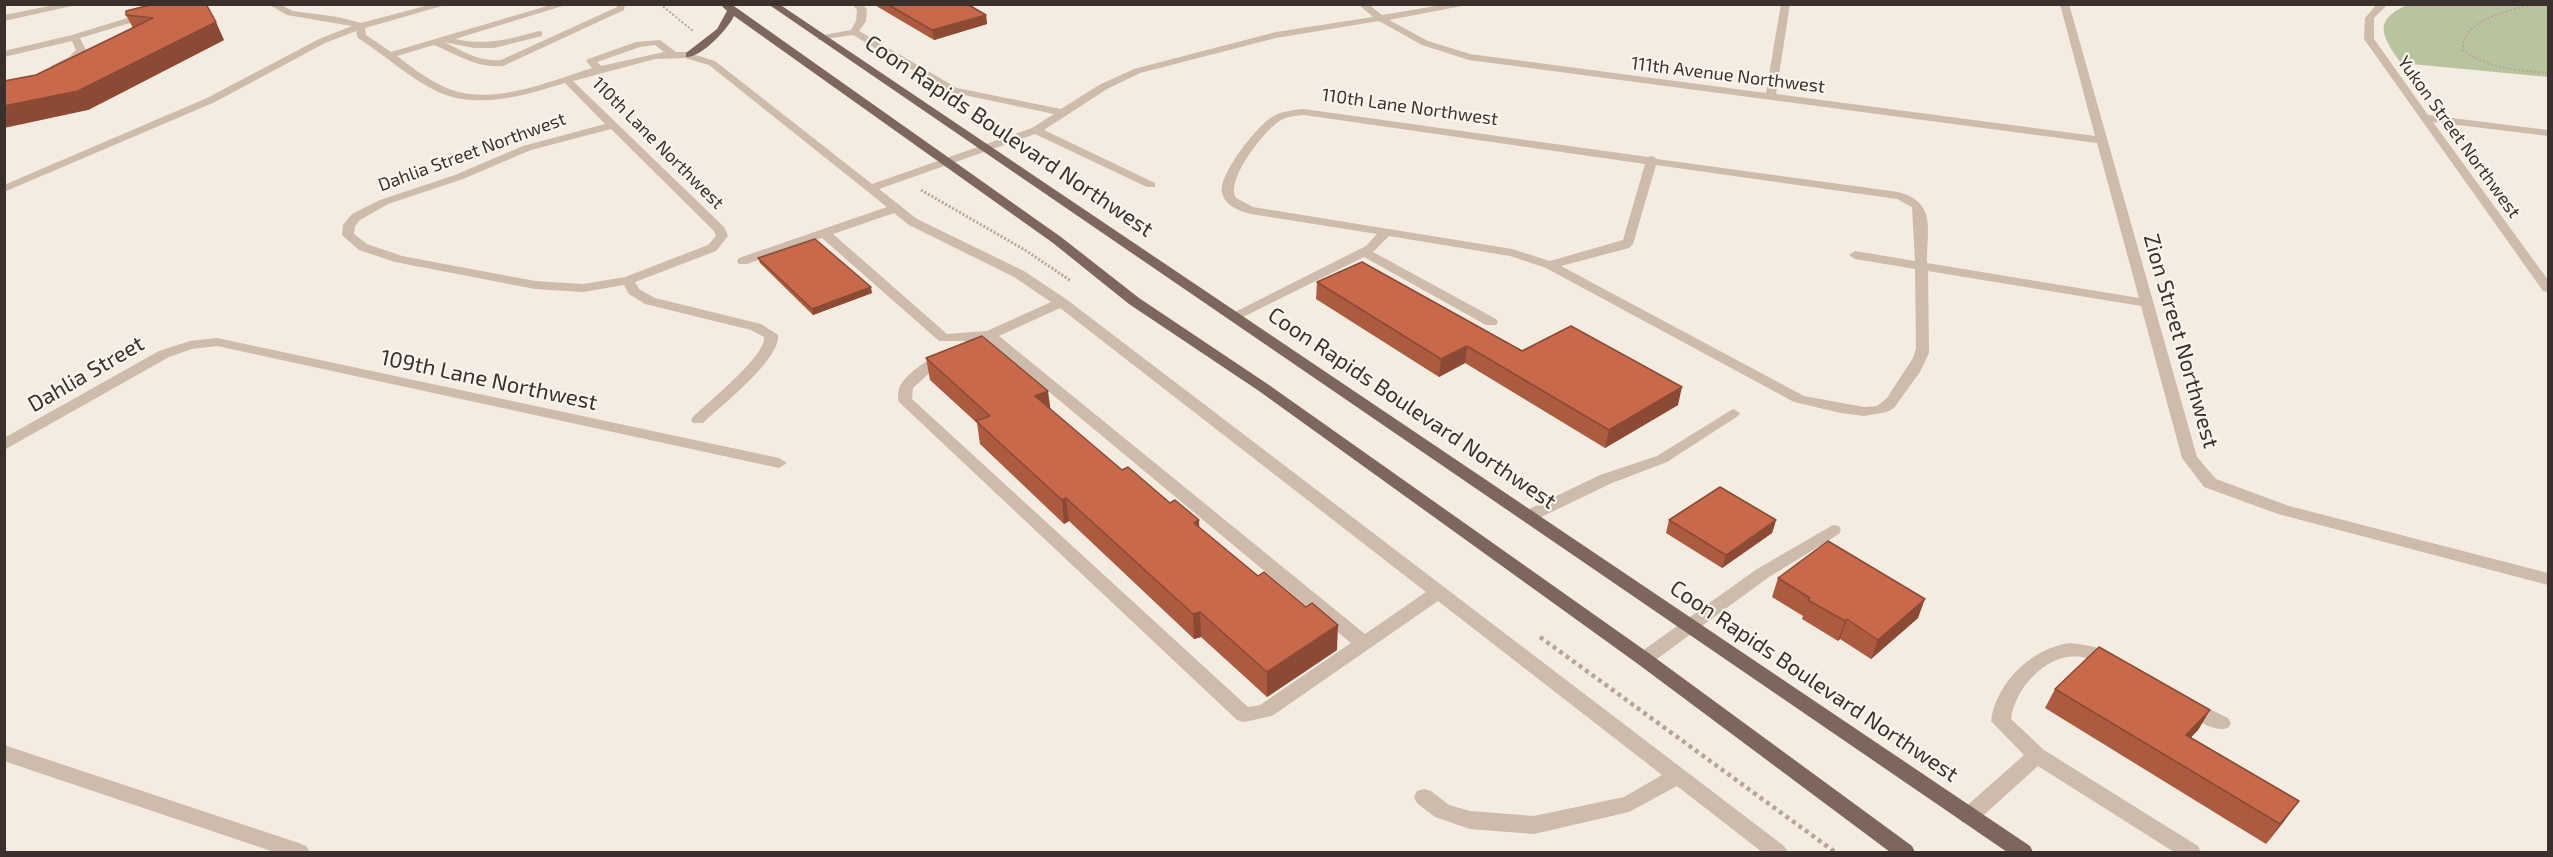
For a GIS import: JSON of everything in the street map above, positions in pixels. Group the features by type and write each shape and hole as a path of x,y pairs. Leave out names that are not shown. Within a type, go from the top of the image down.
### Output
{"main road":[{"name":"Coon Rapids Boulevard Northwest","path":"772,4 2023,852"},
{"path":"689,55 729,23 728,7"},
{"path":"728,7 1057,240 1134,301 1264,388 1644,659 1905,852"}],"street":[{"path":"4,18 77,4"},
{"path":"272,4 289,13 346,20 360,26"},
{"path":"4,189 211,100 301,51 360,26 445,4"},
{"path":"390,56 565,4"},
{"path":"440,41 476,63 484,65 504,63 621,8 621,4"},
{"path":"855,32 861,21 862,9 856,4"},
{"name":"111th Avenue Northwest","path":"1362,4 1379,18 1423,44 1469,57 2102,140"},
{"path":"872,188 1036,130 1103,87 1156,65 1276,35 1468,4"},
{"path":"1770,97 1786,4"},
{"name":"Zion Street Northwest","path":"2064,4 2190,458 2210,483 2284,510 2548,579"},
{"name":"Yukon Street Northwest","path":"2385,4 2372,14 2368,21 2369,39 2512,242 2548,288"},
{"path":"4,54 75,37 154,14"},
{"path":"360,26 361,36 436,86 460,96 499,96 645,57 689,55 715,64 913,222 1000,264 1061,302 1777,852"},
{"path":"821,38 855,32 951,89 1063,113"},
{"path":"440,41 487,47 539,34"},
{"path":"45,71 72,58 81,50 75,37"},
{"path":"599,70 591,61 639,44 657,42 672,54"},
{"name":"110th Lane Northwest","path":"566,79 720,230 722,236 711,249 702,254 628,280"},
{"name":"110th Lane Northwest","path":"1304,112 1652,159 1909,199 1917,204 1920,211 1923,348 1920,361 1893,402 1881,410 1867,412 1799,399 1550,265 1512,253 1385,233 1251,210 1237,205 1228,197 1227,189 1239,162 1272,122 1281,116 1304,112"},
{"path":"2425,118 2548,133"},
{"name":"Dahlia Street Northwest","path":"612,125 541,143 459,177 384,202 356,217 349,225 348,236 363,247 378,253 562,288 607,285 628,280"},
{"path":"1036,130 1151,185"},
{"path":"1550,265 1625,245 1629,241 1652,159"},
{"path":"743,261 896,208"},
{"path":"824,233 944,338 989,335 1364,643"},
{"path":"1234,316 1370,249 1385,233"},
{"path":"1364,252 1491,322"},
{"path":"1854,255 2148,303"},
{"path":"628,280 634,291 650,301 756,327 771,335 772,342 763,358 698,420"},
{"path":"1061,302 932,363 906,387 904,400 1244,715 1265,711 1438,592"},
{"name":"109th Lane Northwest","path":"190,345 217,342 238,346 779,463"},
{"name":"Dahlia Street","path":"4,445 164,354 190,345"},
{"path":"1529,516 1606,479 1662,459 1733,413"},
{"path":"1644,659 1763,573 1833,530"},
{"path":"2131,673 2101,656 2069,648 2053,651 2028,670 2002,707 2001,721 2037,755 2191,852"},
{"path":"2171,695 2221,723"},
{"path":"4,753 299,852"},
{"path":"1969,816 2037,755"},
{"path":"1424,797 1442,811 1470,820 1534,825 1629,804 1677,776"}],"path":[{"path":"660,4 700,36"},
{"path":"2530,4 2469,29 2463,50 2470,56 2498,66 2548,73"}],"green space":[{"path":"2410,4 2548,5 2548,77 2401,63 2385,37 2385,23 2389,16"}],"building":[{"path":"154,4 206,4 216,22 78,91 4,106 4,81 36,75 153,18 126,15 126,11"},
{"path":"887,4 967,4 986,15 932,30"},
{"path":"815,239 871,287 812,309 758,258"},
{"path":"1362,262 1522,351 1571,326 1682,387 1609,430 1467,346 1441,359 1317,282"},
{"path":"982,336 1048,391 1035,396 1122,470 1128,467 1170,503 1175,500 1199,520 1194,523 1258,576 1264,572 1306,607 1312,603 1338,625 1267,672 1200,612 1193,614 1066,498 1062,500 976,421 990,416 926,358"},
{"path":"1720,487 1776,520 1726,555 1669,520"},
{"path":"1828,541 1925,599 1878,640 1847,619 1845,621 1808,600 1810,598 1778,578"},
{"path":"2099,647 2210,710 2186,735 2299,801 2280,824 2055,689"}]}
